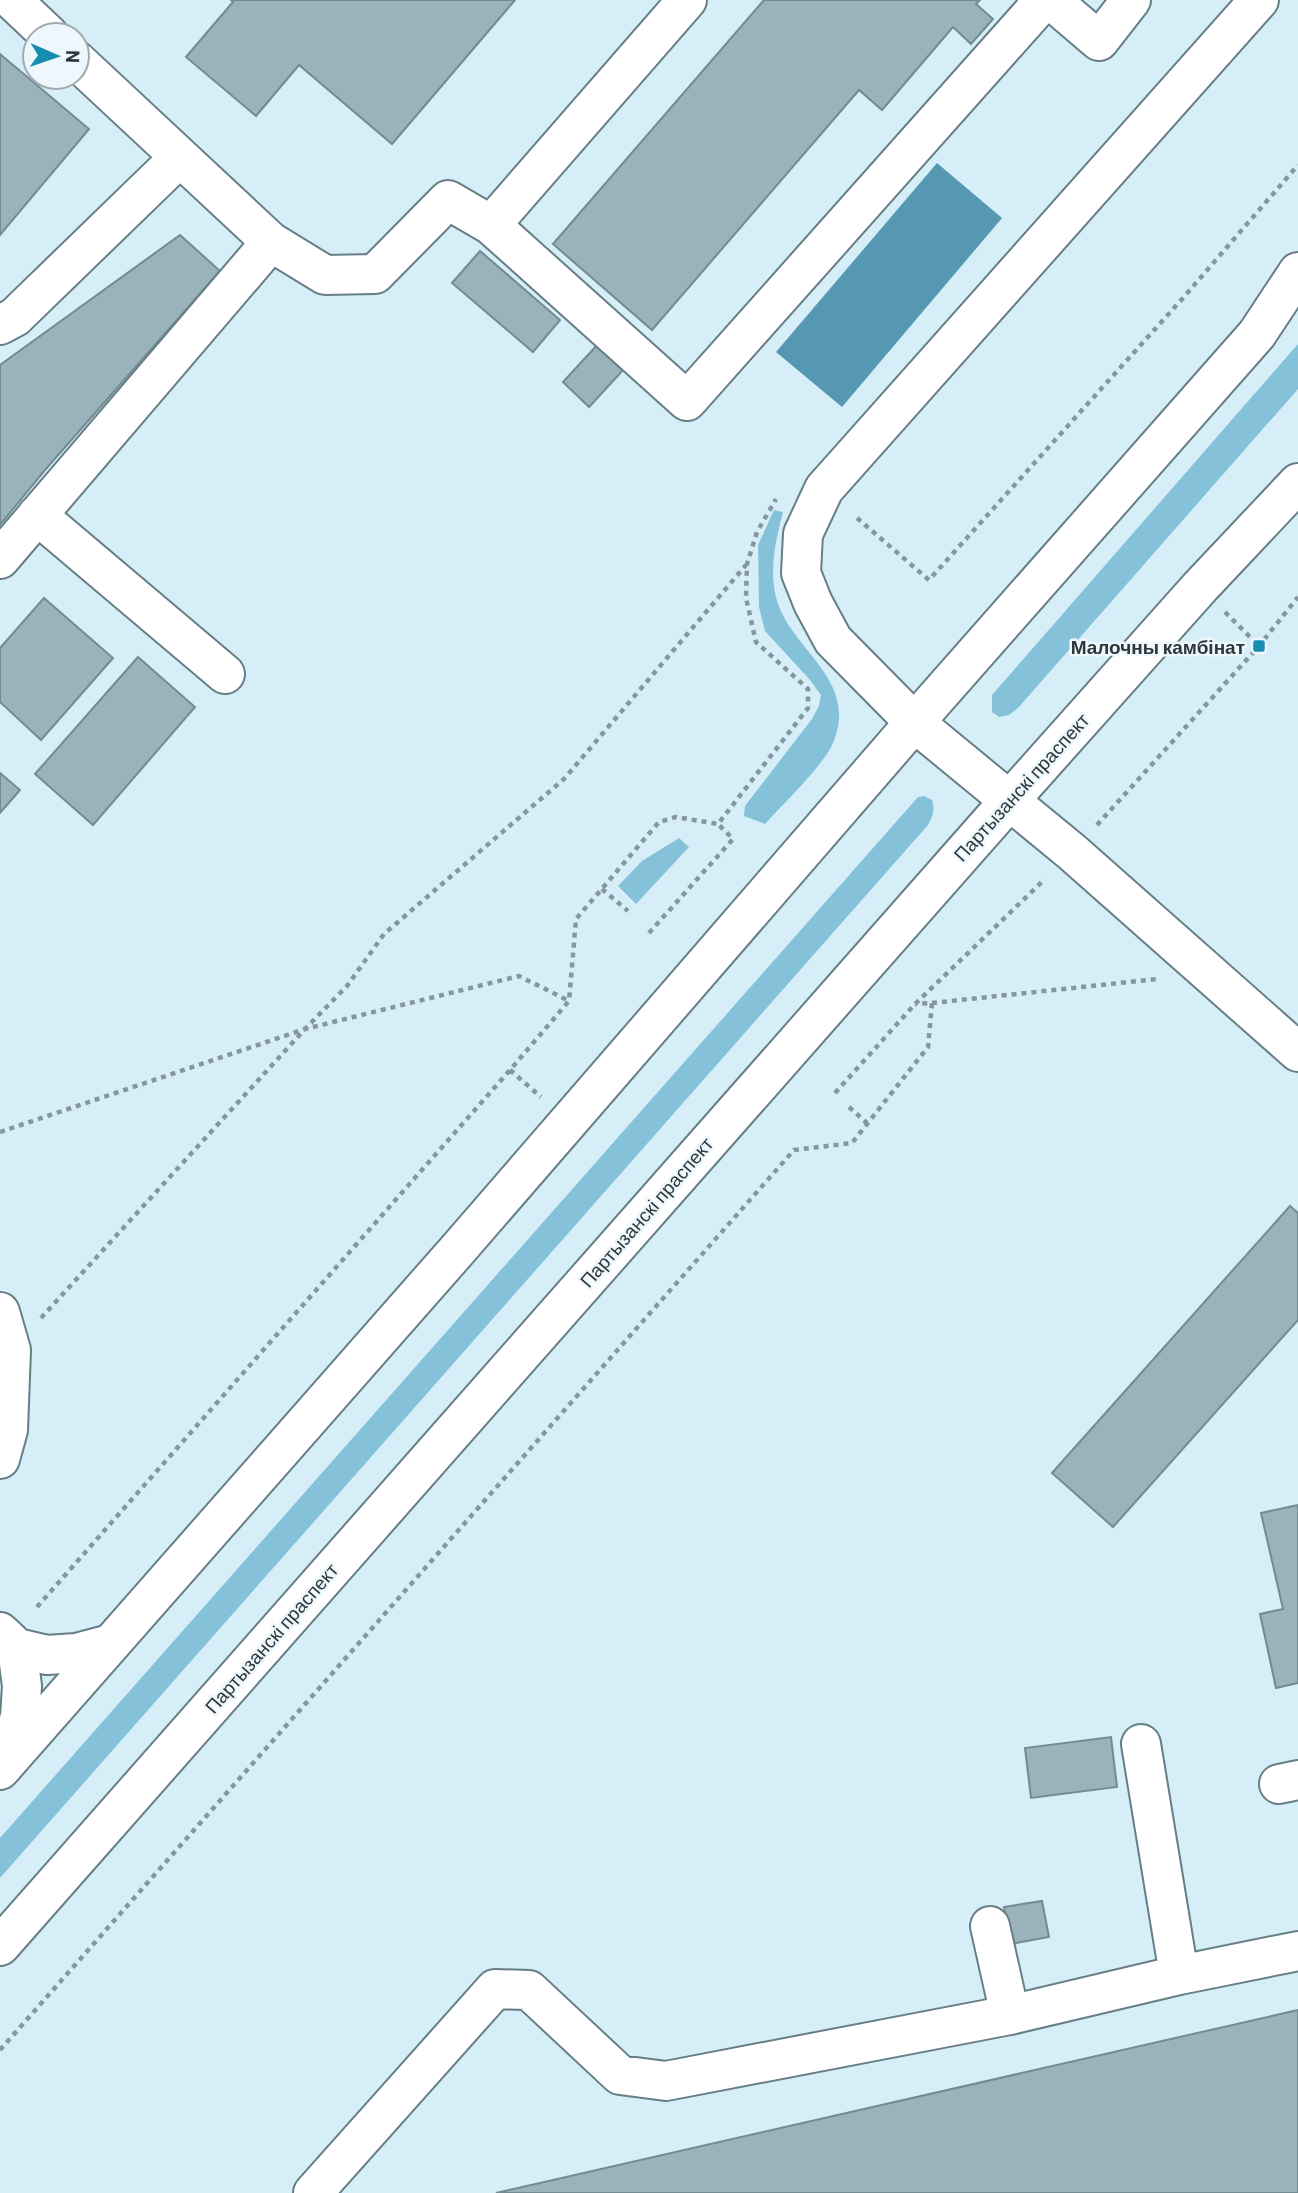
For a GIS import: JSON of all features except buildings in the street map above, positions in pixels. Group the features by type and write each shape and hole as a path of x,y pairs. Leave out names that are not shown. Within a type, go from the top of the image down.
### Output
{"main road":[{"path":"12,0 34,21"},
{"path":"492,225 687,0"},
{"path":"91,74 271,242 325,275 375,274 448,200 492,225 687,401 1044,0"},
{"path":"1051,0 1099,41 1131,0"},
{"path":"1259,0 824,489 803,534 801,573 813,603 834,640 915,723 1072,852 1288,1043"},
{"path":"0,325 15,317 180,157"},
{"path":"0,559 271,242"},
{"path":"2,1767 1257,334 1298,272"},
{"name":"Партызанскі праспект","path":"0,1947 1010,800 1200,587 1298,483"},
{"path":"37,515 225,674"},
{"path":"0,1312 11,1350 8,1430 0,1459"},
{"path":"9,1640 47,1655 76,1654 110,1644"},
{"path":"2,1767 20,1717 22,1686 9,1640"},
{"path":"1140,1744 1179,1975"},
{"path":"990,1926 1010,2015"},
{"path":"313,2193 495,1989 529,1990 620,2075 666,2081 1010,2015 1179,1975 1298,1951"}],"path":[{"path":"857,518 929,580 1298,165"},
{"path":"718,824 808,708 807,690 756,642 746,598 747,564 757,533 772,503 780,495"},
{"path":"11,1350 305,1028 347,986 384,934 564,779 747,564"},
{"path":"1200,587 1259,646"},
{"path":"835,1093 915,1004 1072,852 1259,646 1297,600"},
{"path":"37,1607 569,1001 576,919 659,822 676,817 718,824 733,839 649,933"},
{"path":"602,889 628,911"},
{"path":"915,1004 1209,973"},
{"path":"0,1132 305,1028 519,976 569,1001"},
{"path":"0,2050 794,1150 852,1143 928,1047 932,1003"},
{"path":"849,1107 867,1123"}],"shaded area":[{"path":"937,163 1002,218 842,407 776,352"},
{"path":"1298,344 1298,389 1018,708 1009,715 999,717 992,712 992,695"},
{"path":"774,510 783,512 773,565 776,597 783,616 830,682 837,700 839,720 833,743 821,762 765,824 744,816 745,806 812,719 821,695 765,631 759,607 758,545"},
{"path":"924,796 932,800 933,804 928,825 0,1878 0,1838 918,797"},
{"path":"679,838 689,847 636,904 618,886 642,861"}],"place":[{"name":"Малочны камбінат","path":"1259,646"}]}
